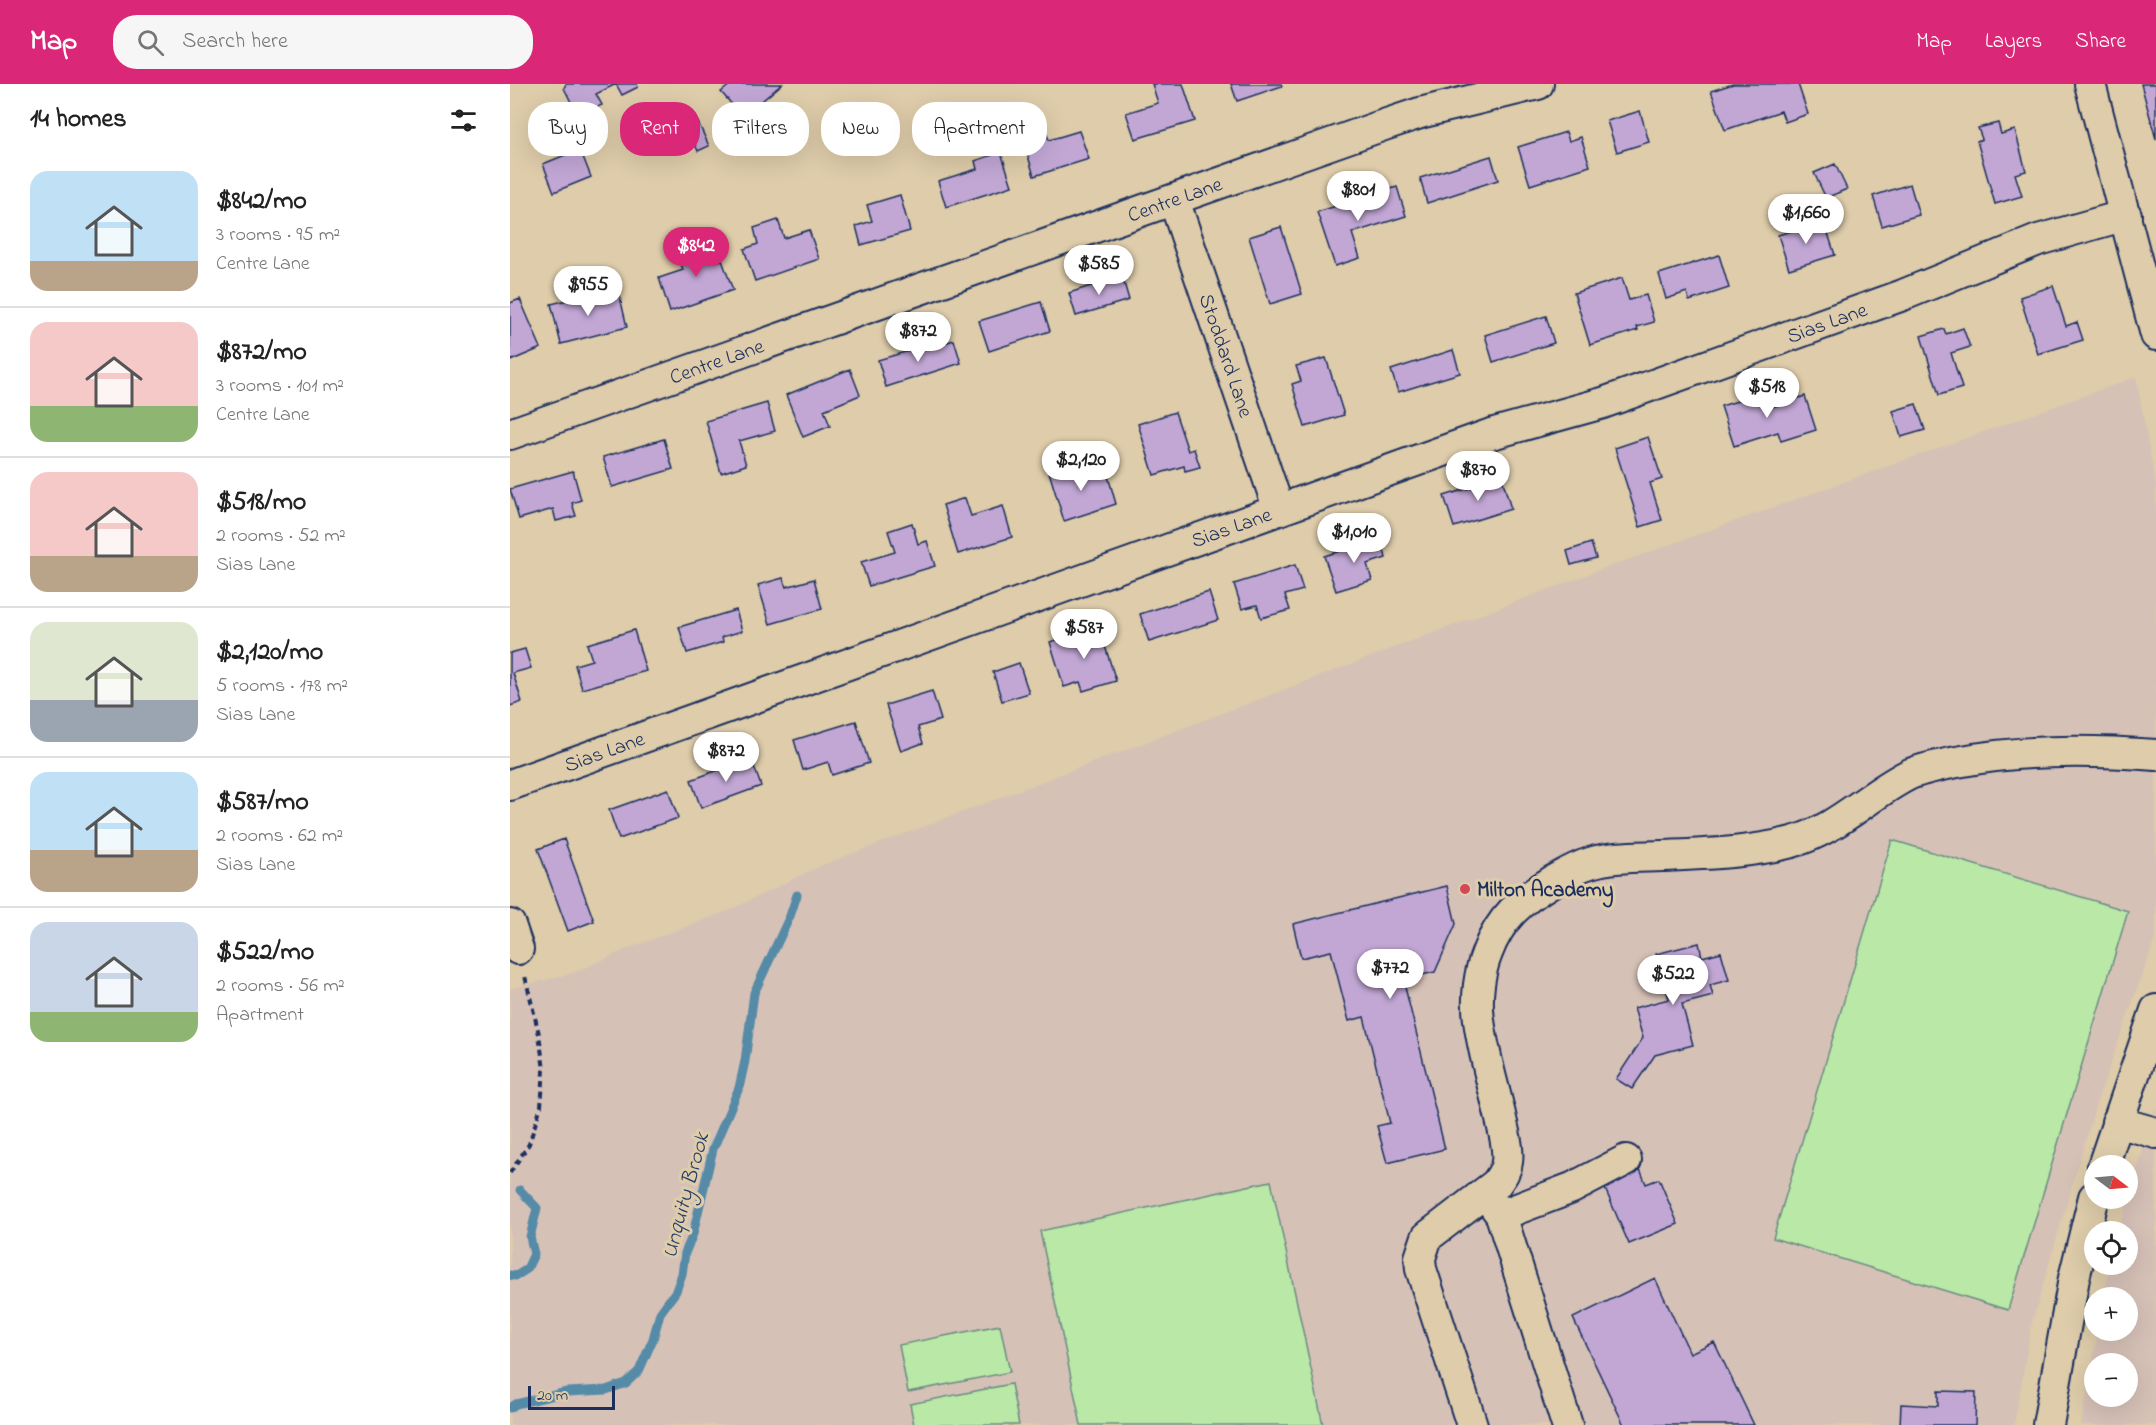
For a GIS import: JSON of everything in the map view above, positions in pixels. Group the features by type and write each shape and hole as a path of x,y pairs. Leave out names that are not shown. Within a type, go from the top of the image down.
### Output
{"street":[{"name":"Centre Lane","path":"510,434 1420,113 1538,84"},
{"path":"2090,84 2156,335"},
{"name":"Stoddard Lane","path":"1174,200 1279,510"},
{"name":"Sias Lane","path":"510,785 1491,434 1603,403 1903,295 2038,240 2126,215"},
{"path":"1567,1425 1493,1204 1496,1184 1504,1174 1508,1152 1478,1019 1478,998 1486,954 1499,928 1515,907 1530,895 1572,870 1590,863 1630,858 1731,853 1793,842 1826,828 1902,779 1936,766 2012,754 2081,752 2156,755"},
{"path":"2106,1155 2156,1010"},
{"path":"2117,1122 2156,1133"},
{"path":"1472,1425 1421,1269 1420,1258 1427,1237 1493,1204 1572,1188 1626,1160"},
{"path":"2048,1425 2074,1278 2091,1209"}],"path":[{"path":"510,1173 529,1144 541,1106 544,1070 539,1034 514,937"}],"shaded area":[{"name":"Milton Academy","path":"2136,377 2156,487 2156,936 2096,1104 2032,1322 2014,1425 510,1425 510,989 573,973 632,947 728,911 820,866 1605,568"},
{"path":"2156,1106 2156,1425 2081,1425 2084,1407 2138,1407 2138,1353 2094,1353 2096,1341 2138,1341 2138,1287 2105,1287 2108,1275 2138,1275 2138,1221 2122,1221 2126,1209 2138,1209 2138,1167"}],"green space":[{"path":"1892,840 2128,911 2008,1310 1773,1238"},
{"path":"1271,1181 1323,1425 1081,1425 1040,1231"},
{"path":"1000,1325 1010,1372 908,1392 899,1345"},
{"path":"1011,1384 1019,1425 914,1425 910,1404"}],"building":[{"path":"566,84 616,84 596,94 600,102 571,102 564,88"},
{"path":"616,84 637,84 638,87 622,95"},
{"path":"731,84 782,84 761,102 730,102 721,92"},
{"path":"1152,84 1183,84 1195,121 1135,139 1126,113 1158,103"},
{"path":"1231,84 1281,84 1282,86 1237,101"},
{"path":"1733,84 1798,84 1808,114 1785,122 1781,111 1725,130 1711,91"},
{"path":"2141,84 2156,84 2156,139"},
{"path":"1640,111 1649,142 1617,152 1607,121"},
{"path":"1998,123 2001,134 2015,130 2026,171 2015,174 2022,196 1995,204 1977,141 1982,139 1978,128"},
{"path":"700,126 709,146 700,150"},
{"path":"1079,131 1089,159 1034,176 1028,156 1047,156 1047,134 1049,140"},
{"path":"1566,132 1569,141 1581,137 1590,166 1530,185 1518,147"},
{"path":"563,156 583,156 591,177 554,192 543,164"},
{"path":"989,156 1002,156 1012,186 946,207 938,181 977,169 975,161"},
{"path":"1491,156 1498,180 1427,203 1420,178"},
{"path":"1835,164 1847,189 1826,198 1814,173"},
{"path":"1910,184 1919,215 1882,226 1873,196"},
{"path":"1397,187 1406,216 1352,233 1360,258 1335,266 1317,212"},
{"path":"900,195 910,231 861,245 856,226 872,221 867,205"},
{"path":"778,220 784,238 809,230 819,259 755,281 744,249 758,244 754,228"},
{"path":"1824,221 1835,255 1789,269 1778,235"},
{"path":"1281,227 1302,294 1270,304 1249,237"},
{"path":"709,240 716,261 722,260 733,290 670,312 659,278 683,270 677,251"},
{"path":"1719,255 1729,288 1689,301 1687,292 1666,299 1659,274"},
{"path":"1122,276 1129,300 1076,316 1069,293"},
{"path":"1622,278 1629,300 1646,295 1654,322 1637,327 1638,330 1590,345 1574,293"},
{"path":"2053,286 2066,326 2077,322 2083,340 2038,354 2020,297"},
{"path":"619,293 627,327 561,344 551,304 588,295 589,300"},
{"path":"520,299 541,348 510,361 510,303"},
{"path":"1041,302 1050,331 989,351 979,321"},
{"path":"1546,316 1554,343 1493,362 1485,335"},
{"path":"1963,328 1970,347 1951,353 1962,388 1939,395 1921,336 1944,329 1946,334"},
{"path":"954,340 961,363 886,387 878,360 912,350 912,353"},
{"path":"1453,350 1460,373 1398,392 1391,370"},
{"path":"1326,358 1344,415 1305,427 1292,384 1301,381 1296,366"},
{"path":"850,369 860,395 824,410 830,426 803,437 786,395"},
{"path":"1764,393 1769,408 1805,396 1816,430 1781,441 1778,432 1734,446 1721,406"},
{"path":"767,403 775,431 739,441 746,465 721,473 706,421"},
{"path":"1916,404 1925,430 1901,437 1893,411"},
{"path":"1175,412 1188,451 1194,449 1200,467 1185,471 1184,466 1154,475 1138,424"},
{"path":"1648,437 1662,479 1650,483 1662,520 1640,527 1615,448"},
{"path":"664,439 673,469 612,487 603,457"},
{"path":"1074,465 1078,478 1106,469 1116,504 1064,521 1049,472"},
{"path":"573,471 581,500 572,503 576,516 556,521 553,509 519,519 510,489"},
{"path":"1502,478 1511,509 1454,527 1444,496"},
{"path":"965,498 971,516 1003,506 1012,537 958,554 943,505"},
{"path":"912,523 918,544 927,541 935,566 869,586 861,562 895,552 888,531"},
{"path":"1381,538 1386,558 1367,564 1372,580 1336,591 1324,556"},
{"path":"1591,543 1596,558 1571,565 1567,551"},
{"path":"1295,565 1303,590 1285,595 1290,610 1261,618 1257,605 1242,609 1234,584"},
{"path":"783,578 786,587 814,579 822,609 770,624 758,585"},
{"path":"1209,592 1218,620 1149,642 1140,614"},
{"path":"736,610 742,631 722,637 723,642 687,653 679,627"},
{"path":"1099,627 1116,681 1083,691 1080,682 1064,687 1050,642"},
{"path":"634,630 646,671 582,689 575,665 592,660 587,644"},
{"path":"525,649 531,668 513,673 522,702 510,706 510,653"},
{"path":"1019,663 1029,693 1002,701 993,672"},
{"path":"932,691 941,720 918,727 923,743 901,751 886,705"},
{"path":"856,721 869,763 832,775 828,762 803,770 794,740"},
{"path":"751,758 761,786 701,808 691,780"},
{"path":"668,789 678,818 619,839 609,810"},
{"path":"564,839 594,921 568,931 538,849"},
{"path":"1447,886 1456,924 1435,972 1403,979 1445,1149 1387,1163 1377,1126 1390,1123 1364,1017 1349,1021 1331,951 1301,958 1293,924"},
{"path":"1699,943 1702,957 1721,952 1729,980 1710,985 1713,996 1682,1004 1693,1045 1655,1055 1632,1089 1616,1079 1643,1038 1634,1008 1669,999 1656,954"},
{"path":"1640,1169 1646,1184 1659,1179 1678,1224 1629,1244 1603,1184"},
{"path":"1655,1278 1690,1353 1714,1342 1754,1425 1624,1425 1573,1318"},
{"path":"1938,1391 1976,1392 1975,1425 1900,1425 1901,1404 1938,1406"}],"waterway":[{"name":"Unquity Brook","path":"510,1408 516,1404 567,1392 606,1390 626,1383 639,1371 653,1339 660,1313 676,1291 682,1274 685,1253 693,1234 713,1149 739,1088 754,993 790,916 797,895"},
{"path":"510,1275 516,1276 527,1269 534,1254 530,1237 537,1208 520,1190"}],"place":[{"name":"Milton Academy","path":"1465,889"}]}
